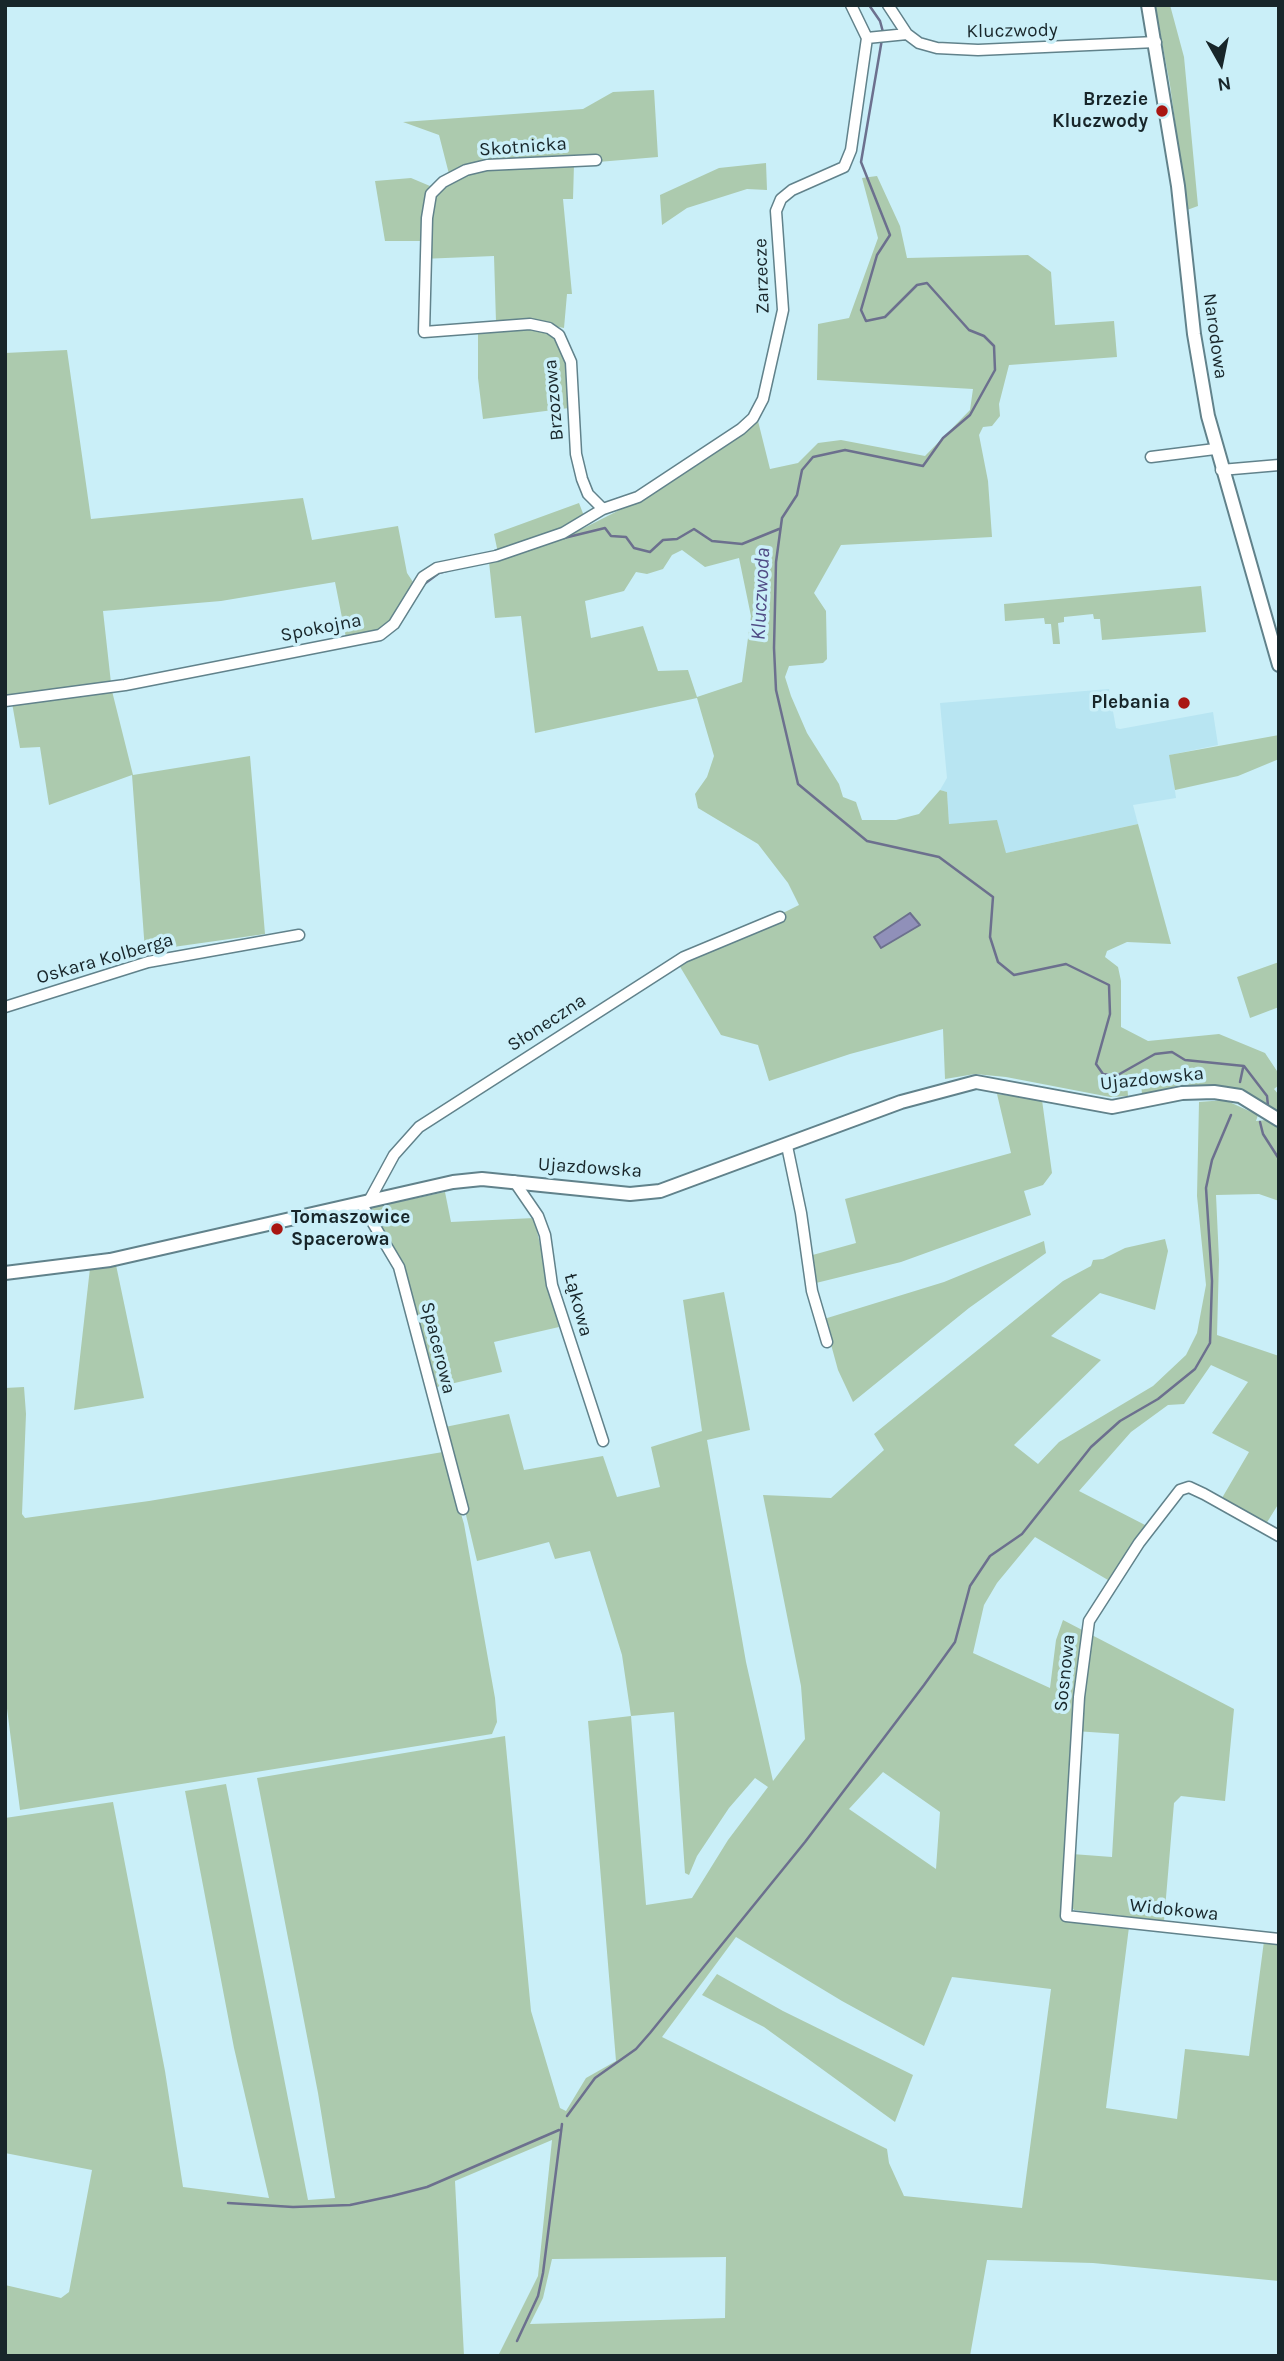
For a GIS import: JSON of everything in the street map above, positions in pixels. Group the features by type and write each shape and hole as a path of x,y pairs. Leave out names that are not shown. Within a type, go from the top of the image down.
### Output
{"street":[{"path":"851,5 871,37 902,35 888,5"},
{"name":"Narodowa","path":"1148,5 1178,186 1194,334 1215,449 1279,665"},
{"name":"Kluczwody","path":"902,35 937,48 968,50 1156,43"},
{"name":"Zarzecze","path":"603,509 638,497 673,476 753,418 769,383 783,310 776,211 781,200 792,190 845,167 851,150 871,37"},
{"name":"Skotnicka","path":"424,332 426,218 431,194 443,182 466,170 486,165 596,160"},
{"name":"Brzozowa","path":"424,332 530,324 549,328 559,335 571,362 576,454 582,479 588,494 603,509"},
{"path":"1151,457 1215,449"},
{"path":"1221,470 1279,465"},
{"name":"Spokojna","path":"5,701 125,685 380,635 394,624 423,577 437,568 496,556 536,544 603,509"},
{"name":"Słoneczna","path":"365,1202 394,1154 419,1127 684,957 780,917"},
{"name":"Oskara Kolberga","path":"5,1007 148,962 299,935"},
{"name":"Ujazdowska","path":"5,1273 110,1260 453,1182 482,1179 514,1181 630,1194 660,1191 901,1102 976,1082 1112,1107 1182,1093 1223,1093 1240,1097 1279,1119"},
{"path":"787,1146 801,1213 812,1291 827,1342"},
{"name":"Łąkowa","path":"514,1181 542,1226 552,1285 603,1441"},
{"name":"Spacerowa","path":"365,1202 399,1267 463,1509"},
{"name":"Sosnowa","path":"1066,1916 1078,1710 1089,1621 1139,1543 1180,1490 1189,1487 1279,1536"},
{"name":"Widokowa","path":"1066,1916 1279,1939"}],"shaded area":[{"path":"1109,689 1116,728 1120,729 1213,712 1218,745 1170,755 1176,798 1133,805 1138,824 1006,853 949,824 947,792 940,790 947,778 940,703"},
{"path":"910,913 920,925 881,948 874,937"}],"green space":[{"path":"1155,5 1170,5 1184,57 1198,206 1187,210 1170,85"},
{"path":"654,90 658,157 574,164 573,199 563,199 572,294 567,294 564,328 534,322 496,322 494,256 421,259 420,241 385,241 375,181 411,178 430,186 449,174 439,135 403,122 583,109 613,92"},
{"path":"766,163 767,190 747,189 687,208 662,225 660,195 719,168"},
{"path":"877,176 900,226 907,258 1028,255 1051,272 1055,325 1114,321 1117,357 1009,365 999,404 1000,416 992,426 983,427 979,435 988,481 992,537 841,545 814,593 826,611 827,659 823,663 789,666 785,677 807,733 839,784 843,797 856,802 862,820 896,820 919,814 940,790 947,792 949,824 997,820 1006,853 1138,824 1171,944 1127,942 1107,951 1105,957 1118,967 1121,981 1121,1027 1148,1041 1219,1034 1265,1053 1279,1074 1279,1085 1274,1089 1279,1095 1279,1112 1233,1090 1184,1084 1142,1095 1141,1081 1127,1083 1128,1096 1110,1097 1006,1077 975,1074 945,1079 943,1029 850,1054 769,1081 758,1045 721,1035 679,965 799,905 788,883 758,844 698,808 695,794 707,777 714,756 697,698 535,733 521,616 495,618 489,562 531,550 584,528 651,494 757,417 770,469 798,463 818,443 841,440 925,456 970,410 973,389 817,380 818,324 849,318 878,238 862,178","holes":["682,550 705,567 739,558 751,616 742,682 697,697 688,670 658,671 643,626 591,638 585,601 624,591 636,572 647,574 663,569 672,555"]},
{"path":"539,328 556,336 568,361 569,408 483,419 478,378 478,333"},
{"path":"67,350 91,519 303,498 312,540 398,526 407,573 413,582 392,622 378,633 346,638 335,582 221,601 103,611 111,683 5,697 5,353"},
{"path":"579,503 584,516 574,523 539,540 498,553 494,534"},
{"path":"1201,586 1206,632 1102,640 1100,619 1094,619 1093,614 1064,617 1064,622 1058,623 1060,644 1053,644 1051,624 1045,624 1044,618 1005,621 1004,604"},
{"path":"112,691 133,775 250,756 265,934 145,951 132,775 49,805 40,747 20,748 12,703"},
{"path":"1279,735 1279,759 1238,776 1175,790 1169,755"},
{"path":"1279,962 1279,1007 1250,1018 1237,977"},
{"path":"997,1094 1042,1100 1052,1173 1043,1185 1024,1191 1031,1215 901,1262 816,1283 809,1256 856,1243 845,1199 1011,1153"},
{"path":"1225,1100 1258,1115 1256,1121 1266,1120 1279,1129 1279,1201 1259,1194 1216,1195 1219,1260 1217,1335 1279,1356 1279,1503 1266,1524 1222,1498 1249,1452 1212,1433 1248,1382 1211,1365 1184,1404 1168,1405 1131,1432 1079,1491 1147,1526 1108,1580 1035,1537 997,1583 984,1605 973,1653 1050,1688 1056,1640 1063,1620 1234,1709 1225,1801 1181,1796 1174,1803 1164,1921 1074,1910 1070,1904 1072,1854 1112,1857 1119,1734 1075,1731 1063,1916 1129,1927 1106,2108 1177,2119 1185,2049 1249,2056 1264,1941 1279,1943 1279,2281 1093,2263 987,2260 970,2356 498,2356 538,2276 552,2140 455,2181 464,2356 5,2356 5,2285 61,2298 69,2292 92,2170 5,2153 5,1818 113,1802 165,2071 183,2187 269,2198 234,2048 185,1791 226,1784 308,2200 335,2198 318,2093 257,1778 505,1736 531,2011 560,2108 566,2111 586,2078 616,2061 588,1721 631,1716 622,1655 590,1551 555,1559 549,1542 477,1561 445,1427 509,1414 524,1470 603,1456 617,1497 660,1487 651,1447 702,1431 683,1300 724,1292 750,1430 707,1440 746,1662 773,1781 805,1739 801,1686 763,1495 831,1498 884,1450 874,1434 1063,1281 1091,1266 1093,1260 1103,1259 1125,1248 1165,1239 1168,1251 1155,1310 1100,1293 1051,1336 1101,1360 1014,1445 1038,1464 1059,1442 1153,1386 1186,1355 1197,1333 1206,1285 1197,1196 1199,1102","holes":["674,1712 685,1873 689,1875 697,1856 729,1808 755,1778 768,1787 728,1840 692,1898 646,1905 631,1716","883,1772 940,1812 936,1869 849,1809","736,1937 842,2001 924,2046 952,1977 1051,1989 1022,2208 904,2196 889,2163 887,2149 662,2037","726,2257 725,2318 530,2324 543,2298 552,2259"]},
{"path":"445,1192 451,1222 534,1218 559,1327 494,1342 502,1372 433,1388 401,1265 370,1208"},
{"path":"1044,1241 1046,1253 969,1308 853,1402 838,1370 824,1319 944,1282"},
{"path":"116,1265 144,1398 74,1410 90,1268"},
{"path":"24,1387 26,1414 22,1514 25,1518 149,1501 443,1452 464,1524 495,1698 497,1722 492,1734 20,1810 5,1693 5,1388"},
{"path":"717,1974 783,2011 913,2075 895,2122 764,2027 702,1995"}],"waterway":[{"name":"Kluczwoda","path":"869,5 880,21 883,32"},
{"name":"Kluczwoda","path":"882,39 861,162 890,235 877,255 861,310 866,321 885,317 917,285 927,283 969,330 984,336 994,346 995,370 970,415 943,438 923,466 845,450 813,457 802,470 797,495 782,518 776,562 774,648 776,690 798,784 867,841 939,857 993,897 990,937 998,962 1014,975 1066,964 1109,985 1110,1014 1096,1064 1103,1074 1116,1076 1155,1054 1172,1052 1185,1060 1244,1066 1267,1096 1268,1106"},
{"path":"564,538 605,528 611,536 626,537 634,548 650,552 663,540 677,539 694,529 712,541 742,544 779,529"},
{"path":"423,585 439,573 450,570"},
{"path":"1240,1082 1243,1068"},
{"path":"567,2116 595,2078 636,2049 650,2033 805,1842 924,1685 955,1642 970,1586 990,1556 1022,1534 1091,1447 1120,1421 1158,1399 1195,1369 1210,1343 1212,1281 1206,1188 1212,1160 1231,1115"},
{"name":"Kluczwoda","path":"1260,1122 1263,1134 1279,1159"},
{"path":"517,2341 538,2296 543,2273 562,2124"},
{"path":"228,2203 293,2207 350,2205 392,2196 427,2187 559,2130"}],"place":[{"name":"Brzezie Kluczwody","path":"1162,111"},
{"name":"Plebania","path":"1184,703"},
{"name":"Tomaszowice Spacerowa","path":"277,1229"}]}
